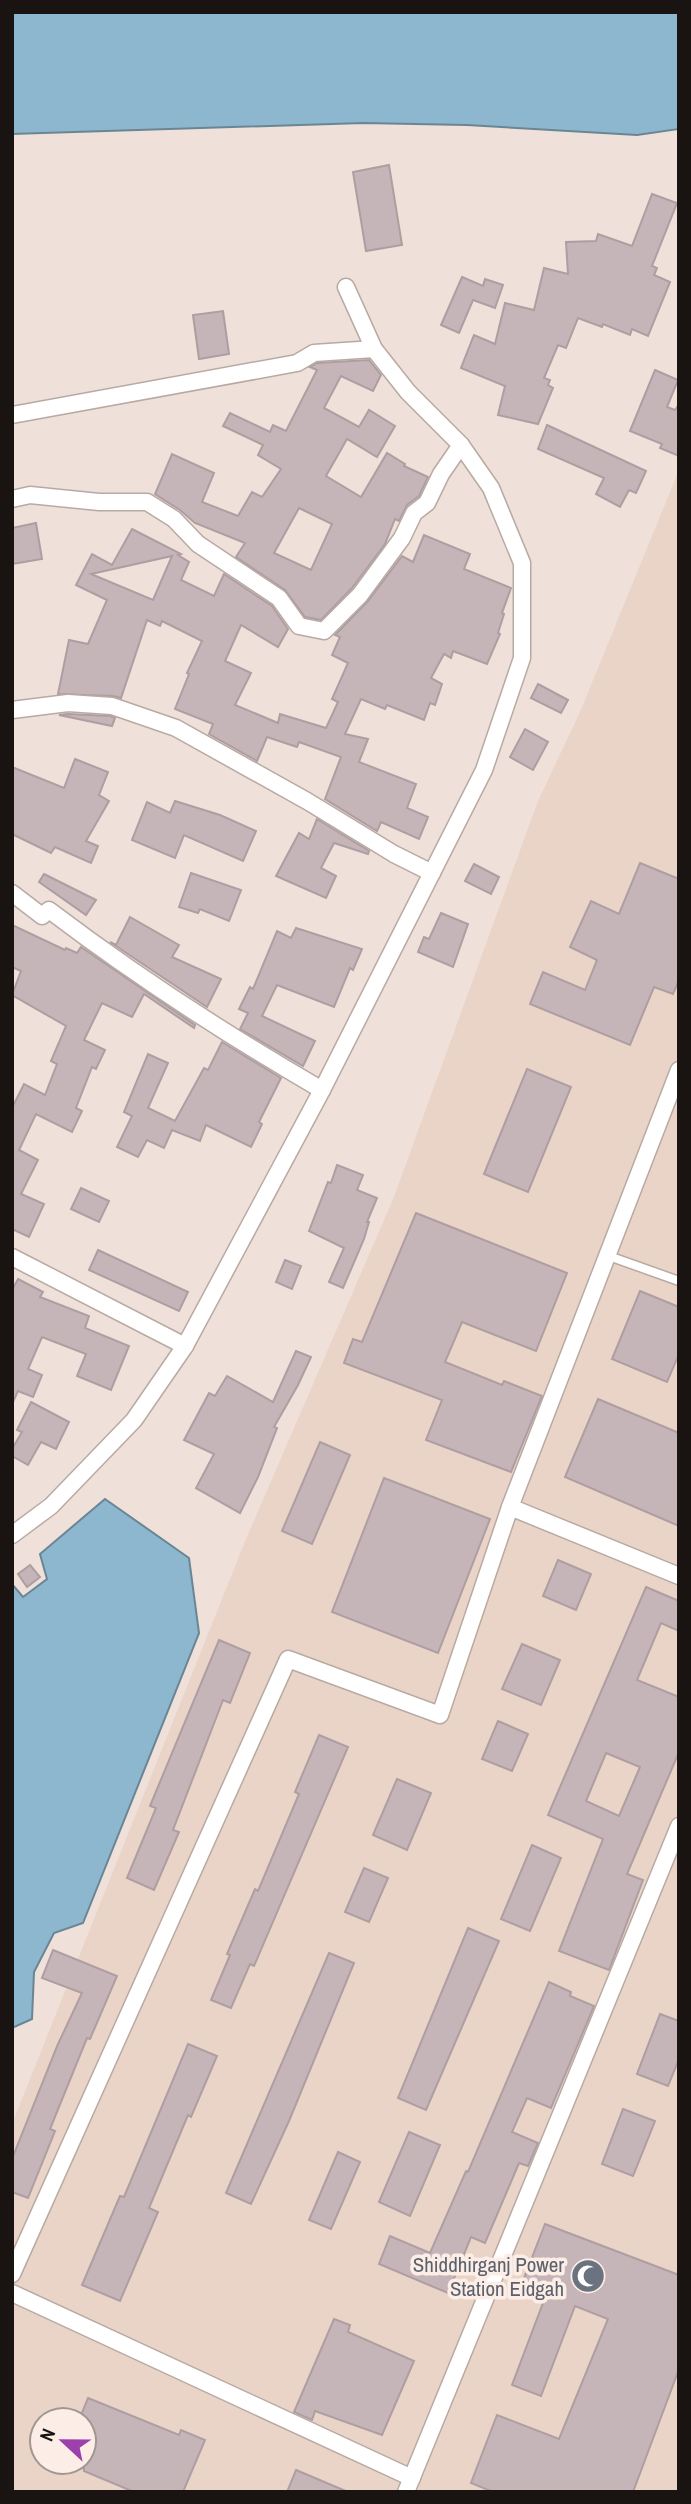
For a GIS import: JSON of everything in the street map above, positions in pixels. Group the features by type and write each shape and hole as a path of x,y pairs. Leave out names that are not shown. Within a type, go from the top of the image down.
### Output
{"street":[{"path":"12,1535 51,1506 134,1420 185,1346 322,1090 484,770 522,658 522,563 491,488 461,445 408,392 374,349 346,287"},
{"path":"12,415 297,363 314,353 374,349"},
{"path":"12,499 30,495 99,502 147,502 174,519 198,544 279,598 299,626 324,631 360,595 402,538 414,513 427,503 461,445"},
{"path":"12,710 68,703 112,706 176,728 307,801 394,854 432,873"},
{"path":"12,893 42,916 49,910 141,978 229,1036 322,1090"},
{"path":"12,2274 288,1659 440,1714 510,1507 679,1070"},
{"path":"12,1257 185,1346"},
{"path":"510,1507 679,1576"},
{"path":"12,2293 409,2485 679,1826"}],"lane":[{"path":"606,1255 679,1281"}],"shaded area":[{"path":"679,470 679,2492 12,2492 12,2124 246,1539 394,1197 538,801 580,712"}],"water":[{"path":"12,12 679,12 679,129 637,135 467,125 363,123 12,134"},
{"path":"105,1499 189,1558 199,1633 83,1923 54,1933 34,1972 32,2019 12,2028 12,1584 23,1597 47,1579 40,1554"}],"building":[{"path":"389,165 402,245 366,251 353,172"},
{"path":"652,194 677,203 652,266 657,268 654,275 670,282 648,336 632,329 630,335 578,318 566,348 558,345 544,378 550,380 548,385 553,388 538,424 498,415 505,386 461,368 474,335 495,344 505,303 534,310 544,268 568,274 566,242 596,241 598,234 632,246"},
{"path":"462,277 483,286 485,279 503,285 495,308 473,300 459,333 441,325"},
{"path":"223,311 229,354 199,359 193,315"},
{"path":"369,360 381,375 373,391 341,376 324,408 359,427 369,410 395,426 377,457 347,439 326,476 361,497 387,453 405,464 404,466 428,477 419,496 407,505 399,521 395,519 385,544 352,588 321,620 305,617 285,590 236,557 245,543 195,523 155,494 172,454 214,473 202,502 238,516 252,492 262,497 281,469 258,455 263,445 223,426 230,413 270,432 273,425 286,431 317,370 310,367 317,363","holes":["299,508 332,524 311,570 274,553"]},
{"path":"655,370 678,380 667,407 675,410 679,404 679,456 660,448 662,444 630,431"},
{"path":"547,425 646,471 636,493 629,490 620,507 596,494 604,478 538,449"},
{"path":"36,523 42,559 12,564 12,528"},
{"path":"132,529 181,554 178,555 189,562 181,580 214,596 224,574 272,606 288,629 278,647 241,625 225,661 251,673 235,705 278,723 280,714 326,728 338,702 332,699 348,663 332,655 340,637 335,635 368,601 402,556 413,562 424,535 470,554 464,569 511,588 502,613 500,634 487,664 453,651 451,658 444,654 431,678 442,684 435,705 430,703 424,720 387,705 385,709 361,699 345,734 368,739 359,762 416,784 407,808 428,817 419,839 381,822 377,831 325,799 341,757 299,742 297,747 267,737 257,761 209,734 213,724 175,709 189,674 187,673 202,641 162,621 160,626 147,620 121,698 58,694 69,640 88,644 107,600 76,585 92,554 112,565","holes":["172,556 153,600 91,574"]},
{"path":"538,684 568,700 561,713 531,698"},
{"path":"59,715 115,718 112,726"},
{"path":"525,729 548,742 533,770 510,757"},
{"path":"75,759 108,772 99,795 109,801 86,841 98,846 91,863 55,847 51,853 12,834 12,767 64,788"},
{"path":"175,801 220,815 256,831 243,861 184,835 175,858 132,840 147,802 170,813"},
{"path":"317,819 369,851 368,854 334,843 321,868 336,876 326,898 276,876 299,833 309,839"},
{"path":"640,863 679,879 679,980 673,994 654,987 630,1045 530,1004 543,972 585,990 597,960 570,947 591,901 619,914"},
{"path":"474,864 499,877 491,894 465,881"},
{"path":"191,873 241,890 229,921 200,909 198,913 179,907"},
{"path":"44,874 96,900 86,915 39,882"},
{"path":"441,913 468,924 453,967 418,952 424,937 429,939"},
{"path":"130,917 179,945 172,957 221,979 207,1007 110,942 116,945"},
{"path":"12,925 65,950 66,948 77,953 81,947 195,1025 194,1028 144,994 132,1017 102,1003 84,1040 105,1050 96,1069 92,1067 76,1108 82,1111 72,1132 36,1114 19,1150 38,1160 21,1194 44,1204 29,1237 12,1229 12,1108 24,1084 45,1095 57,1064 51,1061 66,1026 12,995 21,971 12,967"},
{"path":"296,928 362,949 353,970 350,968 334,1007 277,985 262,1016 315,1041 303,1066 240,1029 248,1013 239,1009 250,987 253,989 277,931 291,938"},
{"path":"222,1042 281,1078 259,1122 262,1124 251,1147 206,1125 200,1141 172,1130 164,1148 147,1140 138,1157 117,1147 132,1116 124,1112 148,1054 168,1063 148,1108 175,1121 204,1068 208,1070"},
{"path":"527,1069 571,1087 528,1192 484,1174"},
{"path":"337,1165 363,1175 357,1190 377,1198 367,1222 364,1239 343,1288 329,1282 344,1248 309,1231"},
{"path":"81,1188 109,1201 99,1222 71,1209"},
{"path":"416,1213 567,1273 536,1351 462,1322 445,1362 502,1385 504,1381 542,1396 511,1472 426,1440 442,1400 344,1363 353,1339 362,1342"},
{"path":"98,1250 188,1292 179,1311 89,1270"},
{"path":"285,1260 301,1266 292,1289 276,1282"},
{"path":"18,1279 43,1292 40,1297 89,1316 85,1328 129,1346 111,1390 77,1376 86,1354 42,1337 28,1369 42,1375 33,1397 18,1391 12,1404 12,1290"},
{"path":"640,1291 679,1307 679,1354 667,1382 612,1359"},
{"path":"296,1351 311,1357 274,1427 277,1428 258,1477 240,1513 196,1488 214,1454 184,1440 209,1393 215,1396 227,1376 273,1402"},
{"path":"598,1399 679,1433 679,1526 565,1477"},
{"path":"31,1402 69,1422 56,1449 41,1442 28,1465 12,1456 12,1449 22,1432 17,1430"},
{"path":"320,1442 350,1455 312,1544 282,1531"},
{"path":"384,1478 490,1519 438,1653 332,1612"},
{"path":"558,1560 591,1574 576,1610 543,1596"},
{"path":"30,1565 40,1577 27,1587 18,1574"},
{"path":"646,1587 679,1601 679,1631 661,1623 637,1680 679,1697 679,1752 627,1874 643,1880 609,1970 559,1951 603,1839 548,1815","holes":["606,1753 640,1767 619,1816 586,1801"]},
{"path":"219,1640 250,1653 230,1703 223,1700 173,1830 179,1832 154,1890 127,1878 156,1808 150,1806"},
{"path":"522,1644 560,1660 541,1705 502,1689"},
{"path":"498,1721 528,1734 512,1771 482,1759"},
{"path":"319,1735 348,1747 254,1966 250,1964 231,2008 211,2000 230,1955 227,1954 255,1889 258,1891 299,1794 295,1792"},
{"path":"397,1779 431,1793 407,1850 373,1835"},
{"path":"532,1845 561,1858 530,1931 501,1919"},
{"path":"364,1868 388,1878 369,1922 345,1912"},
{"path":"468,1928 499,1941 426,2110 398,2098"},
{"path":"53,1950 117,1976 90,2039 87,2038 50,2129 55,2131 28,2198 12,2192 12,2159 58,2044 82,1993 42,1978"},
{"path":"329,1953 354,1963 289,2121 251,2204 226,2193"},
{"path":"549,1982 571,1992 570,1996 594,2006 551,2108 527,2098 512,2132 538,2143 528,2166 519,2163 485,2243 471,2237 448,2293 379,2264 390,2236 430,2253 466,2171 468,2172"},
{"path":"660,2014 679,2021 679,2059 668,2086 637,2074"},
{"path":"188,2044 217,2056 191,2117 188,2115 149,2208 158,2212 120,2301 82,2285 120,2196 124,2197"},
{"path":"623,2109 655,2121 633,2176 602,2164"},
{"path":"409,2132 440,2145 410,2216 379,2202"},
{"path":"338,2152 360,2162 331,2229 309,2220"},
{"path":"545,2224 679,2275 679,2369 633,2492 493,2492 471,2483 497,2415 559,2439 608,2319 575,2306 541,2396 512,2385 546,2295 521,2286"},
{"path":"334,2319 350,2325 348,2332 414,2361 382,2435 315,2411 312,2420 294,2412"},
{"path":"88,2398 179,2435 181,2430 205,2440 183,2492 134,2492 96,2476 98,2406 85,2406"},
{"path":"296,2470 348,2492 287,2492"}],"place":[{"name":"Shiddhirganj Power Station Eidgah","path":"588,2276"}]}
